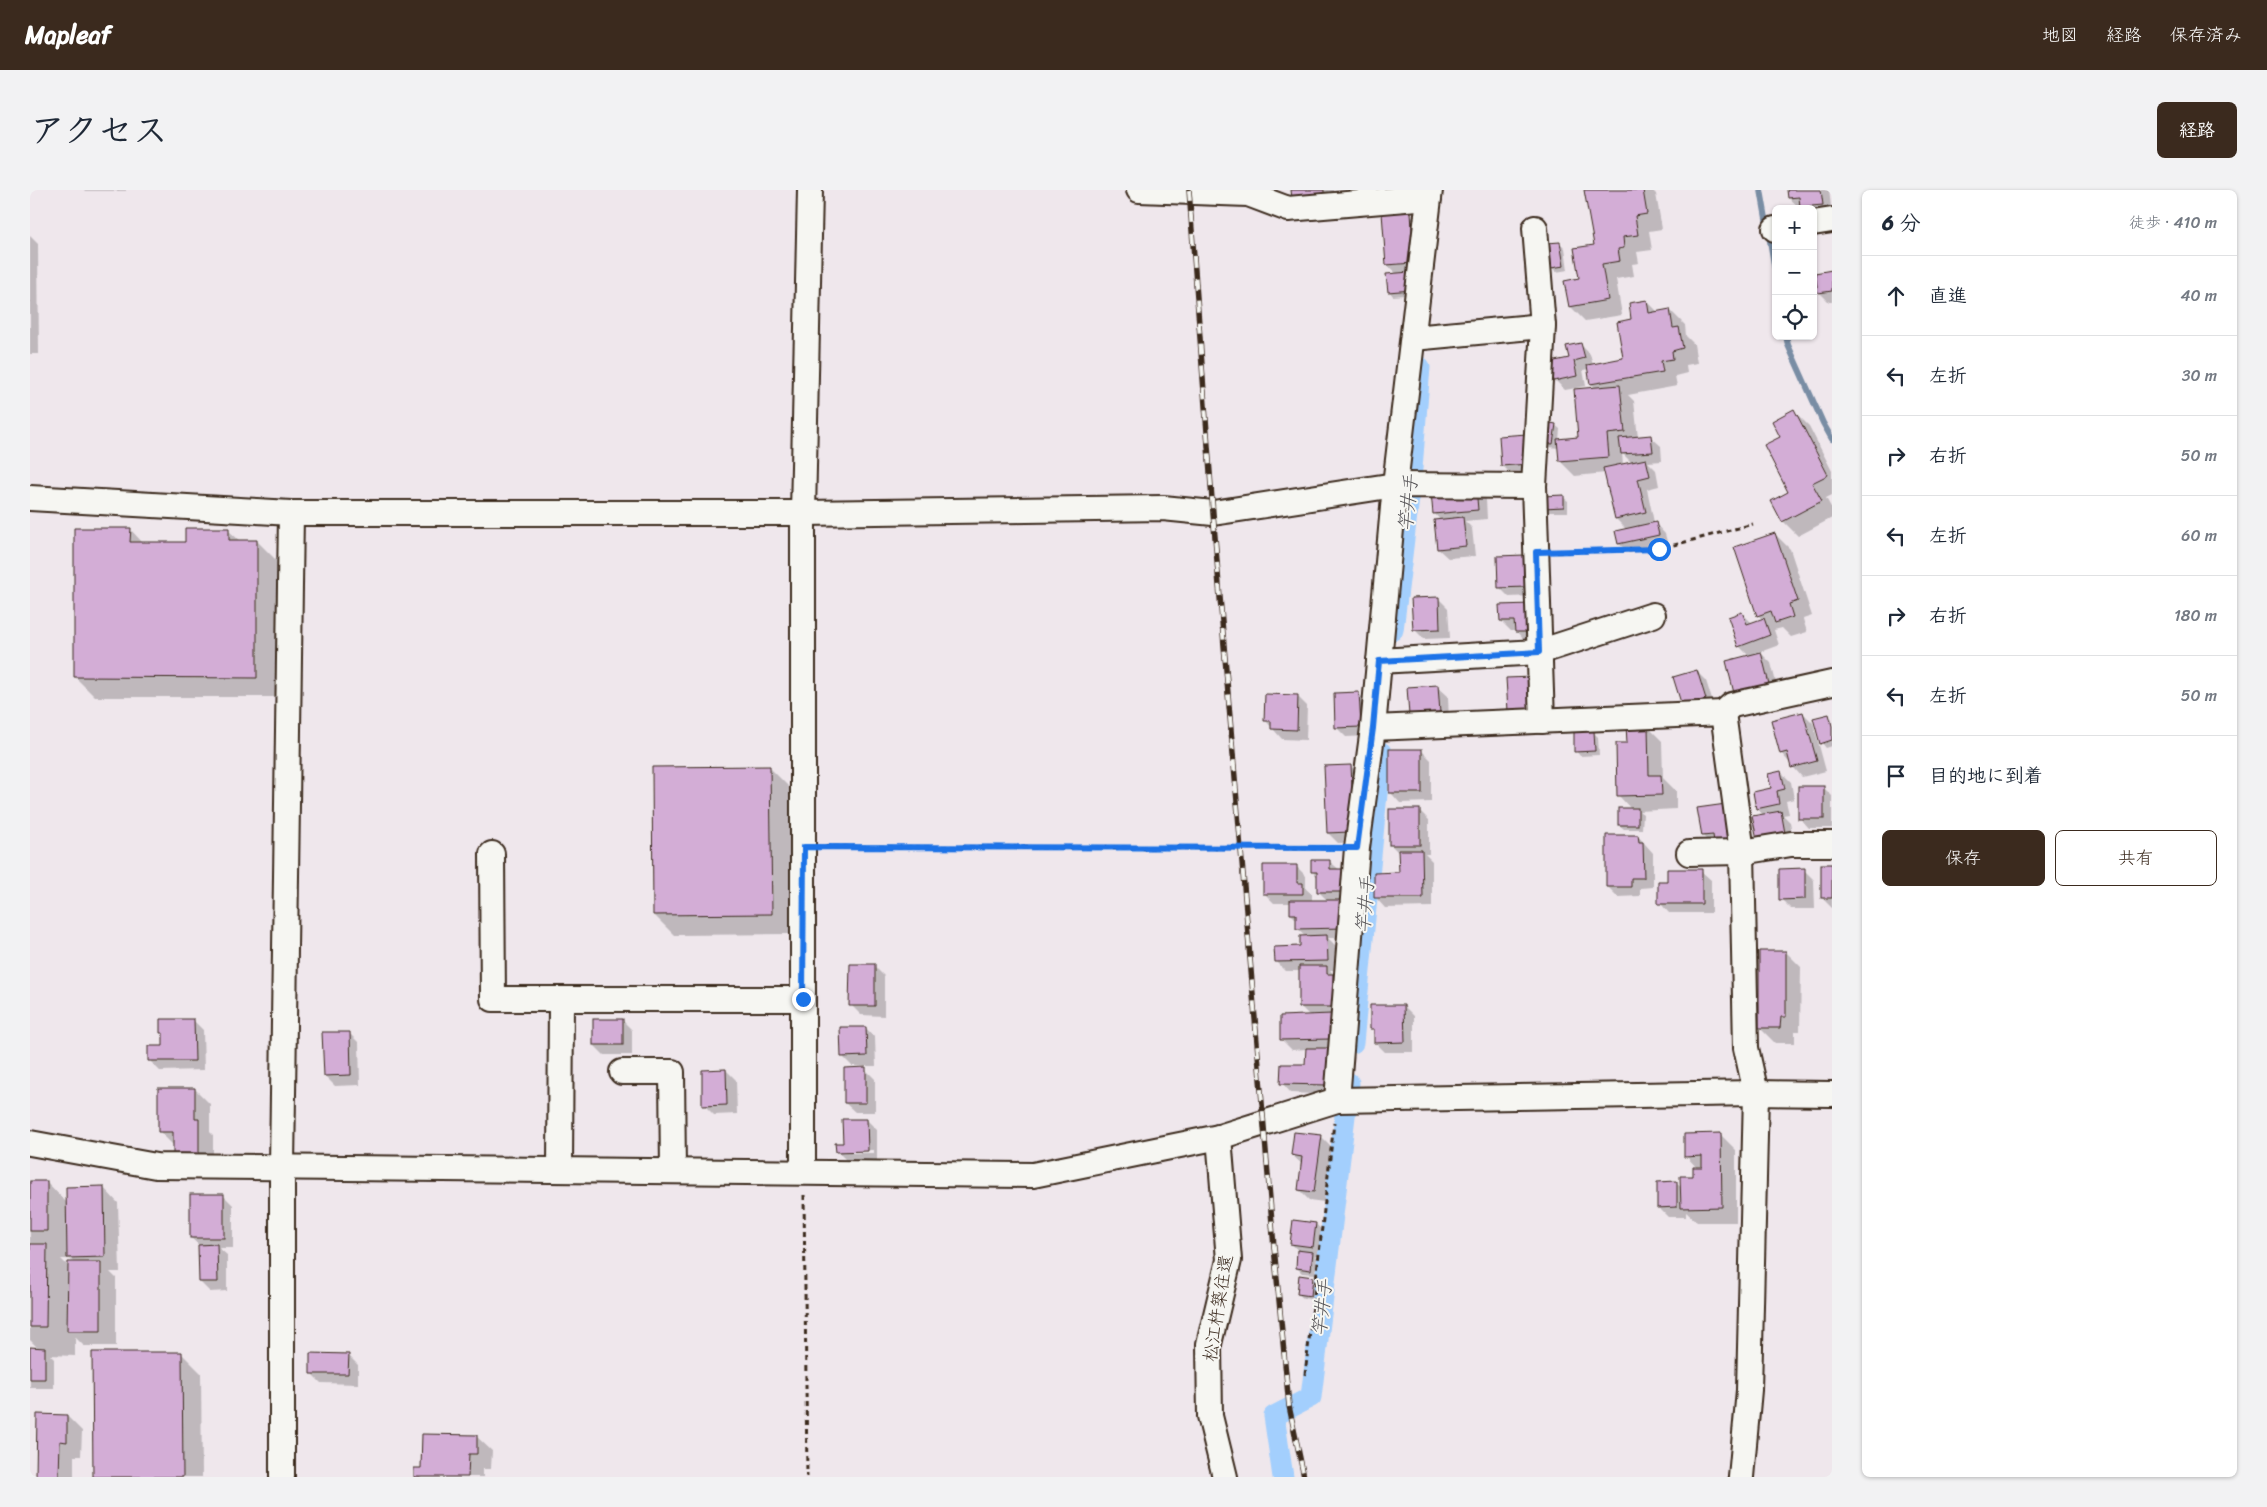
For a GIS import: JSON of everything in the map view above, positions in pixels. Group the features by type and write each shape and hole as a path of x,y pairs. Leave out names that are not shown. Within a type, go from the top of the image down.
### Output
{"street":[{"path":"803,1172 803,513 810,190"},
{"path":"1139,190 1248,194 1288,209 1430,194 1395,485 1373,728 1357,848 1337,1100"},
{"path":"1817,222 1832,220"},
{"path":"1535,228 1543,326 1534,486 1542,721"},
{"path":"1413,338 1543,326"},
{"path":"30,498 291,513 803,513 1163,508 1214,514 1395,485 1534,486"},
{"path":"282,1477 282,1167 291,513"},
{"path":"1379,661 1539,652 1653,615"},
{"path":"1373,728 1723,713 1732,705 1832,683"},
{"path":"1723,713 1742,852 1746,1048 1756,1093 1749,1390 1741,1477"},
{"path":"1689,852 1742,852 1791,844 1832,844"},
{"path":"492,854 493,999 803,999"},
{"path":"560,1169 561,1000"},
{"path":"622,1072 672,1072 673,1171"},
{"path":"30,1143 156,1166 1033,1175 1219,1137 1337,1100 1756,1093 1832,1094"},
{"name":"松江杵築往還","path":"1219,1137 1229,1260 1209,1344 1210,1416 1225,1477"}],"path":[{"path":"1536,552 1659,549 1753,524"},
{"path":"804,847 1357,848"},
{"path":"1305,1375 1337,1100"},
{"path":"803,1172 807,1477"}],"building":[{"path":"1291,190 1324,190 1324,196 1292,198"},
{"path":"1584,190 1643,190 1647,214 1635,216 1638,235 1623,237 1624,248 1618,249 1620,261 1602,264 1608,300 1569,307 1564,281 1579,278 1574,248 1594,245"},
{"path":"1787,190 1821,190 1823,205 1800,205 1799,197 1788,198"},
{"path":"1411,212 1414,263 1386,265 1382,213"},
{"path":"1560,242 1564,266 1551,268 1547,243"},
{"path":"1832,270 1832,291 1818,293 1817,273"},
{"path":"1410,272 1412,290 1388,292 1386,274"},
{"path":"1647,300 1649,313 1670,309 1673,328 1679,327 1683,348 1672,351 1673,359 1661,361 1663,372 1590,384 1587,365 1623,358 1617,322 1631,319 1629,303"},
{"path":"1581,343 1585,358 1574,361 1577,376 1554,381 1550,362 1569,358 1566,346"},
{"path":"1620,385 1625,432 1607,434 1609,457 1559,461 1557,439 1578,437 1574,389"},
{"path":"1794,409 1828,475 1812,483 1822,501 1782,522 1771,501 1788,492 1764,445 1780,437 1772,421"},
{"path":"1545,422 1556,424 1553,444 1542,443"},
{"path":"1527,434 1529,464 1501,466 1499,436"},
{"path":"1651,435 1653,452 1621,454 1619,438"},
{"path":"1646,459 1650,476 1638,479 1646,512 1615,519 1603,468"},
{"path":"1476,487 1478,510 1433,514 1431,492"},
{"path":"1564,495 1564,507 1543,508 1542,496"},
{"path":"1463,517 1466,546 1437,549 1434,520"},
{"path":"1656,522 1659,535 1618,544 1615,531"},
{"path":"74,528 131,528 130,542 185,542 185,528 229,528 229,540 257,540 257,678 74,677"},
{"path":"1775,533 1798,601 1789,604 1793,617 1775,623 1771,611 1757,616 1734,547"},
{"path":"1525,555 1526,587 1498,588 1497,556"},
{"path":"1439,597 1440,629 1413,630 1411,598"},
{"path":"1531,604 1532,632 1515,632 1514,621 1500,621 1499,605"},
{"path":"1742,612 1747,624 1764,618 1770,635 1738,647 1728,617"},
{"path":"1761,652 1769,684 1734,693 1726,661"},
{"path":"1697,670 1706,699 1682,706 1673,677"},
{"path":"1532,677 1534,709 1508,711 1506,678"},
{"path":"1438,685 1440,713 1409,715 1407,687"},
{"path":"1359,692 1361,727 1335,728 1334,693"},
{"path":"1265,694 1298,695 1297,730 1271,729 1271,721 1264,721"},
{"path":"1803,712 1817,761 1791,768 1787,752 1780,754 1771,720"},
{"path":"1829,714 1832,726 1832,740 1820,744 1813,718"},
{"path":"1626,725 1648,725 1649,775 1661,775 1662,795 1617,796 1616,743 1627,743"},
{"path":"1594,731 1595,751 1574,752 1574,732"},
{"path":"1389,749 1422,749 1422,793 1389,793"},
{"path":"1351,765 1353,808 1349,809 1350,832 1327,833 1324,766"},
{"path":"770,766 772,914 653,915 652,767"},
{"path":"1781,771 1785,789 1777,791 1779,804 1756,809 1753,792 1771,788 1768,774"},
{"path":"1798,786 1824,786 1824,819 1798,819"},
{"path":"1726,804 1731,839 1714,842 1713,835 1702,836 1697,808"},
{"path":"1618,808 1638,808 1638,825 1618,825"},
{"path":"1389,809 1420,809 1420,845 1389,845"},
{"path":"1781,811 1785,833 1757,839 1752,816"},
{"path":"1606,835 1638,835 1639,842 1643,842 1644,878 1631,878 1631,887 1606,887"},
{"path":"1398,850 1422,850 1423,898 1374,898 1374,873 1399,872"},
{"path":"1311,860 1330,860 1330,869 1343,869 1343,892 1317,892 1317,872 1311,872"},
{"path":"1821,864 1832,864 1832,898 1821,898"},
{"path":"1263,865 1297,865 1297,883 1303,883 1303,894 1263,894"},
{"path":"1805,868 1805,899 1779,900 1779,869"},
{"path":"1667,869 1702,869 1702,904 1658,904 1658,881 1667,881"},
{"path":"1290,900 1345,900 1345,928 1296,929 1296,914 1290,914"},
{"path":"1327,935 1328,961 1275,962 1274,947 1300,946 1300,936"},
{"path":"1759,951 1786,951 1786,1017 1781,1017 1780,1028 1759,1028"},
{"path":"850,964 875,964 875,1006 849,1006"},
{"path":"1299,966 1327,966 1327,974 1333,974 1333,1007 1299,1007"},
{"path":"1370,1005 1404,1005 1405,1042 1374,1043 1374,1029 1370,1029"},
{"path":"1331,1014 1331,1039 1280,1040 1280,1016"},
{"path":"160,1019 194,1019 195,1061 148,1061 148,1046 163,1046 163,1033 160,1033"},
{"path":"593,1019 623,1019 623,1045 593,1045"},
{"path":"840,1027 866,1027 867,1056 841,1057"},
{"path":"322,1032 350,1032 351,1075 324,1076"},
{"path":"1306,1048 1329,1048 1327,1085 1280,1084 1281,1064 1305,1064"},
{"path":"866,1067 866,1103 844,1103 844,1068"},
{"path":"726,1069 727,1105 702,1106 702,1070"},
{"path":"158,1088 195,1088 195,1119 199,1119 199,1154 173,1154 173,1132 158,1132"},
{"path":"842,1119 867,1119 868,1151 836,1152 835,1143 843,1143"},
{"path":"1294,1132 1322,1135 1314,1192 1298,1190 1302,1157 1291,1155"},
{"path":"1721,1133 1722,1207 1681,1208 1680,1176 1693,1176 1693,1167 1702,1167 1702,1156 1684,1157 1684,1134"},
{"path":"30,1181 47,1181 47,1231 30,1231"},
{"path":"1677,1181 1677,1207 1657,1208 1657,1182"},
{"path":"104,1186 105,1257 67,1258 66,1187"},
{"path":"190,1194 224,1194 224,1238 190,1238"},
{"path":"1293,1220 1316,1223 1313,1247 1290,1244"},
{"path":"30,1244 47,1244 46,1327 30,1327"},
{"path":"217,1244 218,1282 199,1282 198,1245"},
{"path":"1297,1250 1313,1252 1311,1270 1296,1268"},
{"path":"68,1262 101,1262 101,1331 67,1331"},
{"path":"1299,1275 1313,1277 1311,1296 1297,1294"},
{"path":"30,1347 45,1348 45,1379 30,1379"},
{"path":"92,1352 182,1352 183,1477 93,1477"},
{"path":"310,1353 349,1354 348,1374 310,1374"},
{"path":"37,1414 67,1415 67,1442 60,1441 59,1477 36,1477"},
{"path":"422,1434 477,1435 477,1454 469,1454 468,1477 414,1477 414,1468 421,1468"}],"waterway":[{"path":"1761,190 1772,252"},
{"path":"1787,340 1823,423 1832,439"},
{"name":"竿井手","path":"1393,630 1411,481 1420,367"},
{"name":"竿井手","path":"1353,1043 1381,752"},
{"name":"竿井手","path":"1283,1477 1274,1416 1311,1397 1349,1083"}],"railway":[{"path":"1189,190 1213,513 1274,1247 1289,1406 1304,1477"}],"route":[{"path":"803,999 804,847 1357,848 1373,728 1379,661 1539,652 1536,552 1659,549"}]}
